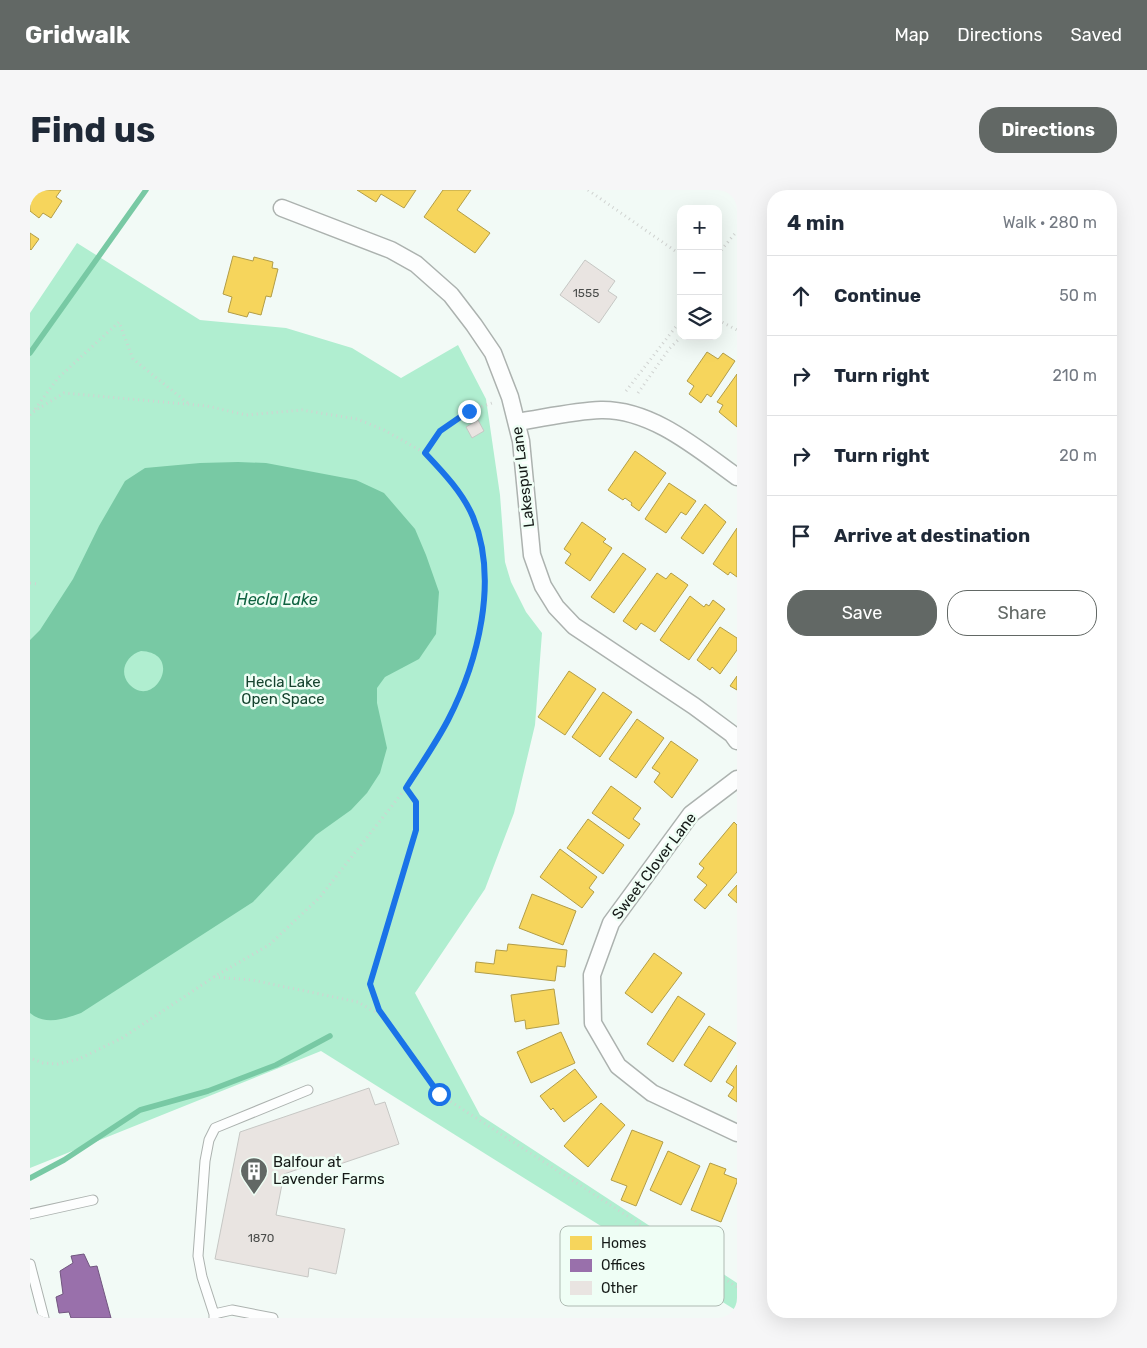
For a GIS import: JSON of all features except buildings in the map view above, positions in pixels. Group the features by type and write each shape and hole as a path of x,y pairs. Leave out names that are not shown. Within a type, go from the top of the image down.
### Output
{"street":[{"name":"Lakespur Lane","path":"282,208 391,250 416,264 451,295 493,353 510,397 521,441 532,554 543,586 556,607 574,626 694,706 732,734 737,741"},
{"path":"517,422 601,410 633,415 672,431 737,477"},
{"name":"Sweet Clover Lane","path":"737,779 691,814 685,822 611,923 592,975 593,1023 618,1066 652,1093 737,1133"}],"lane":[{"path":"273,1318 232,1310 214,1316 202,1277 198,1256 205,1160 209,1140 215,1128 308,1090"},
{"path":"30,1214 93,1200"},
{"path":"31,1270 44,1318"}],"path":[{"path":"588,190 677,253"},
{"path":"721,250 737,231"},
{"path":"31,414 58,378 119,322 133,359 190,404"},
{"path":"722,322 737,330"},
{"path":"626,391 677,325"},
{"path":"638,393 669,349 678,340"},
{"path":"30,1058 44,1063 58,1064 79,1059 122,1038 214,977 269,945 320,897 406,788 448,721 461,693 476,645 484,596 482,543 472,516 443,472 425,453 384,430 357,420 302,410 246,415 207,406 64,393 31,414"},
{"path":"425,453 440,431 469,411 498,402"},
{"path":"30,583 37,584"},
{"path":"406,788 416,802 416,830 370,984 379,1010 439,1094 643,1226"},
{"path":"214,977 252,980 358,1002 384,1017"},
{"path":"724,1279 737,1287"}],"green space":[{"name":"Hecla Lake Open Space","path":"77,243 200,320 286,328 352,348 401,378 458,345 486,399 500,495 505,562 511,582 526,612 542,633 535,725 514,813 485,889 415,993 480,1115 650,1226 601,1226 321,1051 30,1168 30,313"},
{"name":"Hecla Lake Open Space","path":"724,1275 737,1283 737,1311 724,1303"}],"water":[{"name":"Hecla Lake","path":"200,463 266,463 356,480 384,493 415,529 426,555 439,592 436,634 419,659 385,677 377,688 377,703 387,748 380,773 367,793 351,810 316,835 253,902 81,1013 55,1020 42,1019 30,1013 30,640 40,630 73,579 99,526 125,481 145,468","holes":["141,651 154,654 161,661 163,669 161,678 148,691 138,690 129,684 126,679 124,674 126,664 132,656"]}],"waterway":[{"path":"30,353 146,190"},
{"path":"30,1178 64,1160 140,1110 208,1091 276,1065 330,1036"}],"place":[{"name":"Balfour at Lavender Farms","path":"254,1195"}],"route":[{"path":"439,1094 379,1010 370,984 416,830 416,802 406,788 448,721 461,693 476,645 484,596 482,543 472,516 459,495 443,472 425,453 440,431 469,411"}]}
